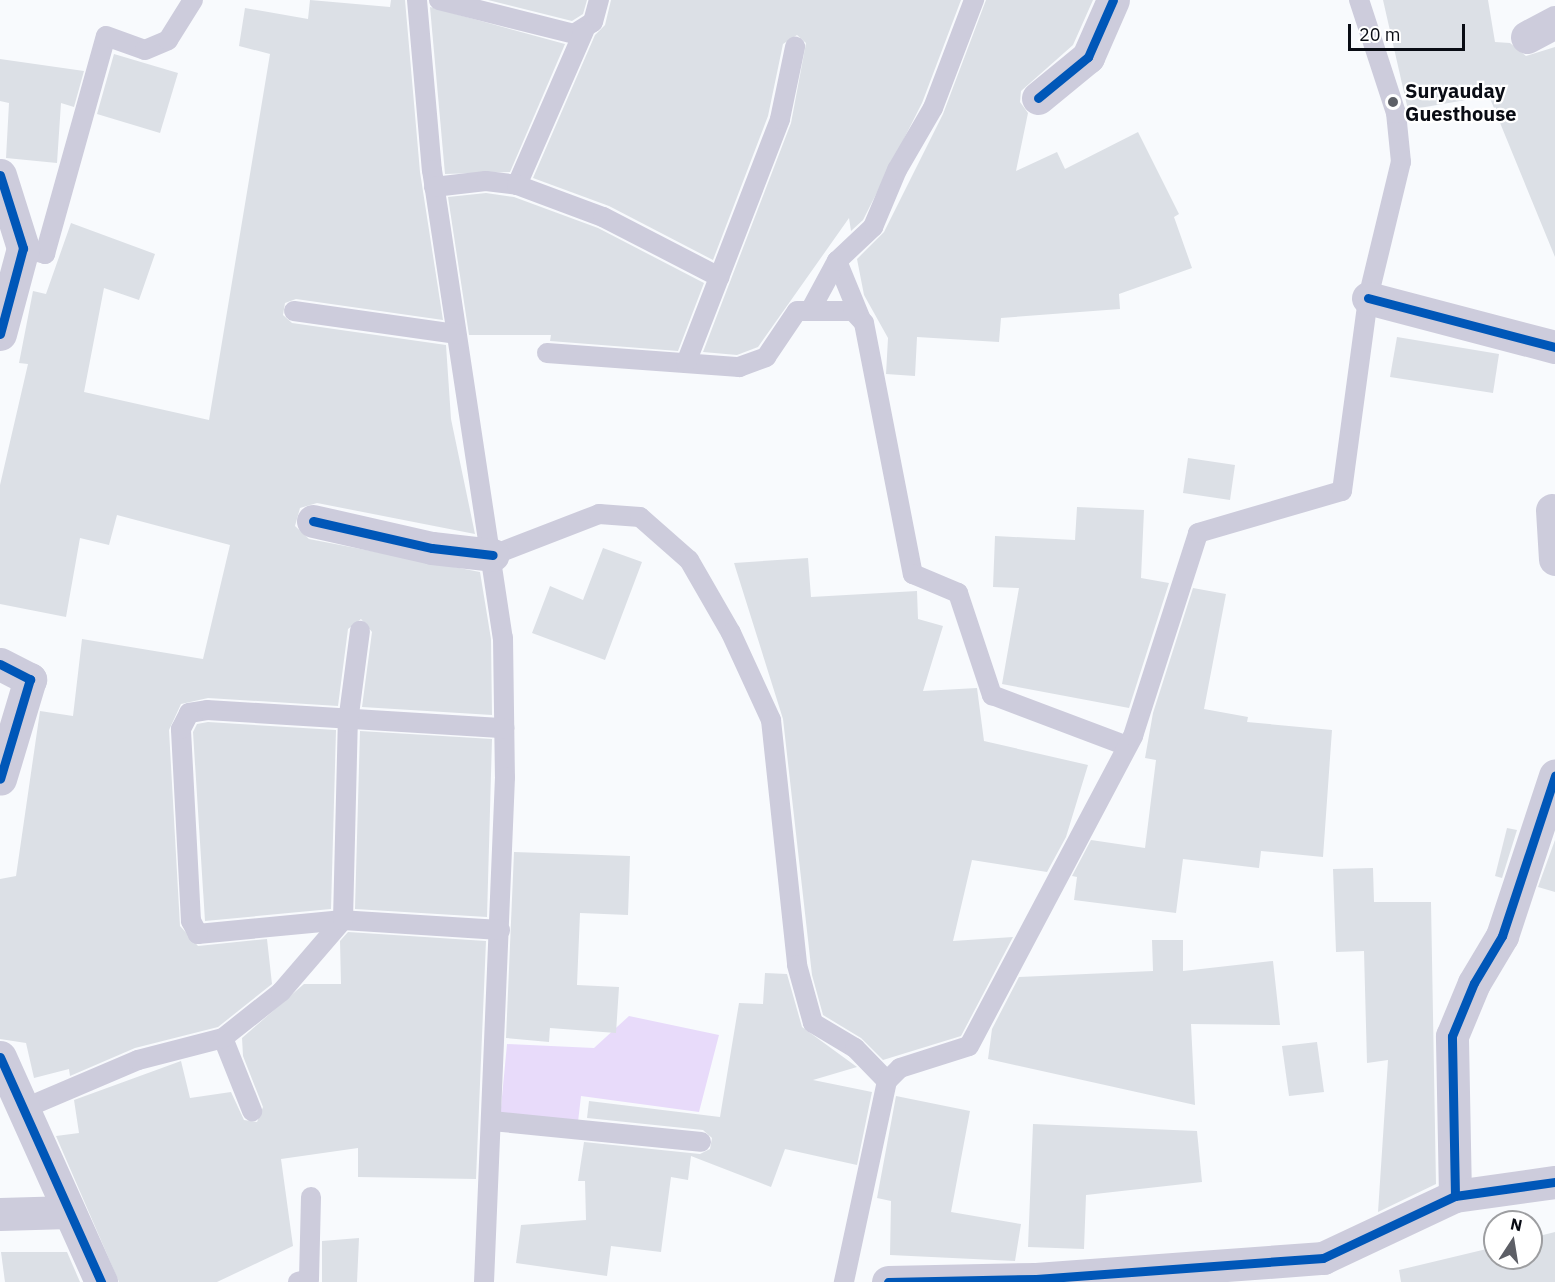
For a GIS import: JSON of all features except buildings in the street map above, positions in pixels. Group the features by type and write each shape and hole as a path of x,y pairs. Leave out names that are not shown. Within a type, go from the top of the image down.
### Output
{"street":[{"path":"1038,98 1088,57 1113,0"},
{"path":"0,175 23,248 1,324"},
{"path":"1368,298 1555,347"},
{"path":"1552,510 1555,559"},
{"path":"313,521 432,548 493,555"},
{"path":"0,664 30,679 0,779"},
{"path":"1455,1196 1452,1036 1474,983 1502,936 1555,776"},
{"path":"0,1058 101,1282"},
{"path":"888,1282 1036,1280 1319,1270 1455,1196 1555,1182"},
{"path":"0,1214 69,1212"}],"lane":[{"path":"23,248 45,254 106,36 145,50 168,40 193,0"},
{"path":"417,0 434,187 455,334 493,555 503,638 504,728 500,930 484,1282"},
{"path":"439,0 559,33 584,31"},
{"path":"517,185 584,31 593,22 598,0"},
{"path":"811,309 837,261 873,227 897,170 933,108 974,0"},
{"path":"843,1282 887,1081 900,1068 969,1046 1127,746 1198,533 1342,491 1368,298 1401,162 1396,113 1359,0"},
{"path":"686,363 780,119 795,47"},
{"path":"434,187 486,181 517,185 603,217 719,277"},
{"path":"837,261 860,317 913,574 958,593 992,695 1127,746"},
{"path":"547,352 686,363 756,365 777,344 791,315 811,309 842,308 860,317"},
{"path":"294,311 455,334"},
{"path":"493,555 599,514 640,516 689,560 731,633 771,720 797,965 813,1023 855,1048 887,1081"},
{"path":"23,1109 138,1060 224,1038 281,992 343,920 348,722 360,631"},
{"path":"500,930 343,920 198,934 191,921 181,729 196,711 348,722 504,728"},
{"path":"224,1038 252,1111"},
{"path":"492,1121 701,1142"},
{"path":"298,1282 309,1279 311,1197"}],"shaded area":[{"path":"629,1016 719,1035 699,1112 581,1096 578,1122 500,1118 507,1044 594,1048"}],"cycle path":[{"path":"1038,98 1088,57 1113,0"},
{"path":"0,175 23,248 0,334"},
{"path":"1368,298 1555,347"},
{"path":"313,521 432,548 493,555"},
{"path":"0,664 30,679 0,779"},
{"path":"1455,1196 1452,1036 1474,983 1502,936 1555,776"},
{"path":"0,1057 101,1282"},
{"path":"888,1282 1036,1279 1323,1258 1455,1196 1555,1182"}],"place":[{"name":"Suryauday Guesthouse","path":"1393,102"}]}
